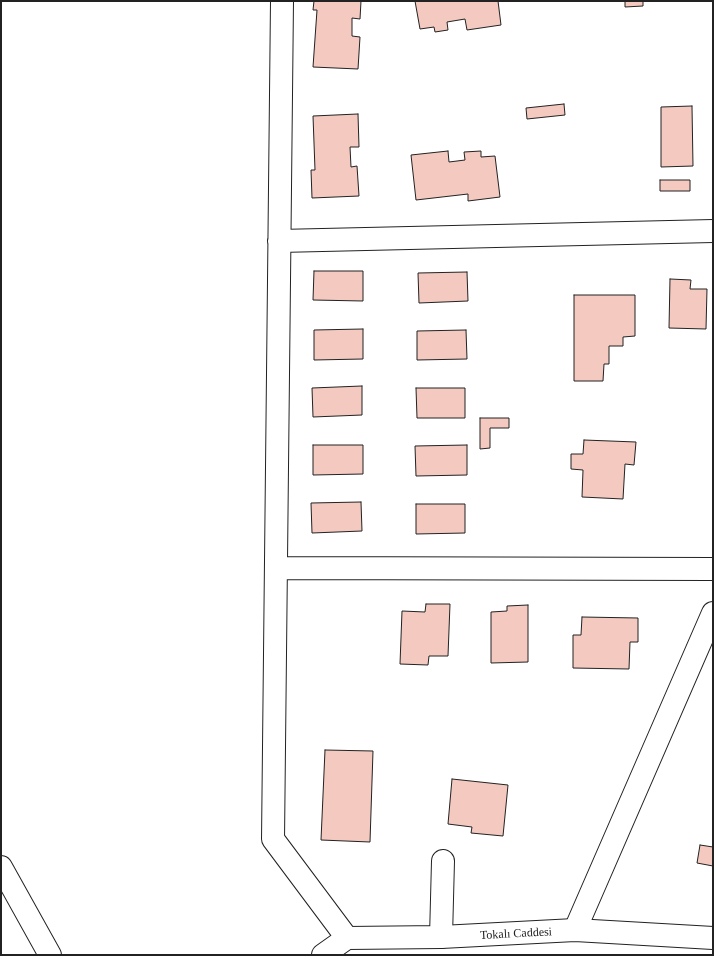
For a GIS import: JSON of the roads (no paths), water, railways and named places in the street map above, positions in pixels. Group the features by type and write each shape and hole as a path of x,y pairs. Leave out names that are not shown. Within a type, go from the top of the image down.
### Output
{"street":[{"path":"282,1 274,839 347,938 323,955"},
{"path":"279,241 713,232"},
{"path":"276,568 713,569"},
{"path":"575,930 713,613"},
{"path":"441,937 443,861"},
{"path":"1,867 50,955"},
{"name":"Tokalı Caddesi","path":"347,938 441,937 575,930 713,938"}]}
